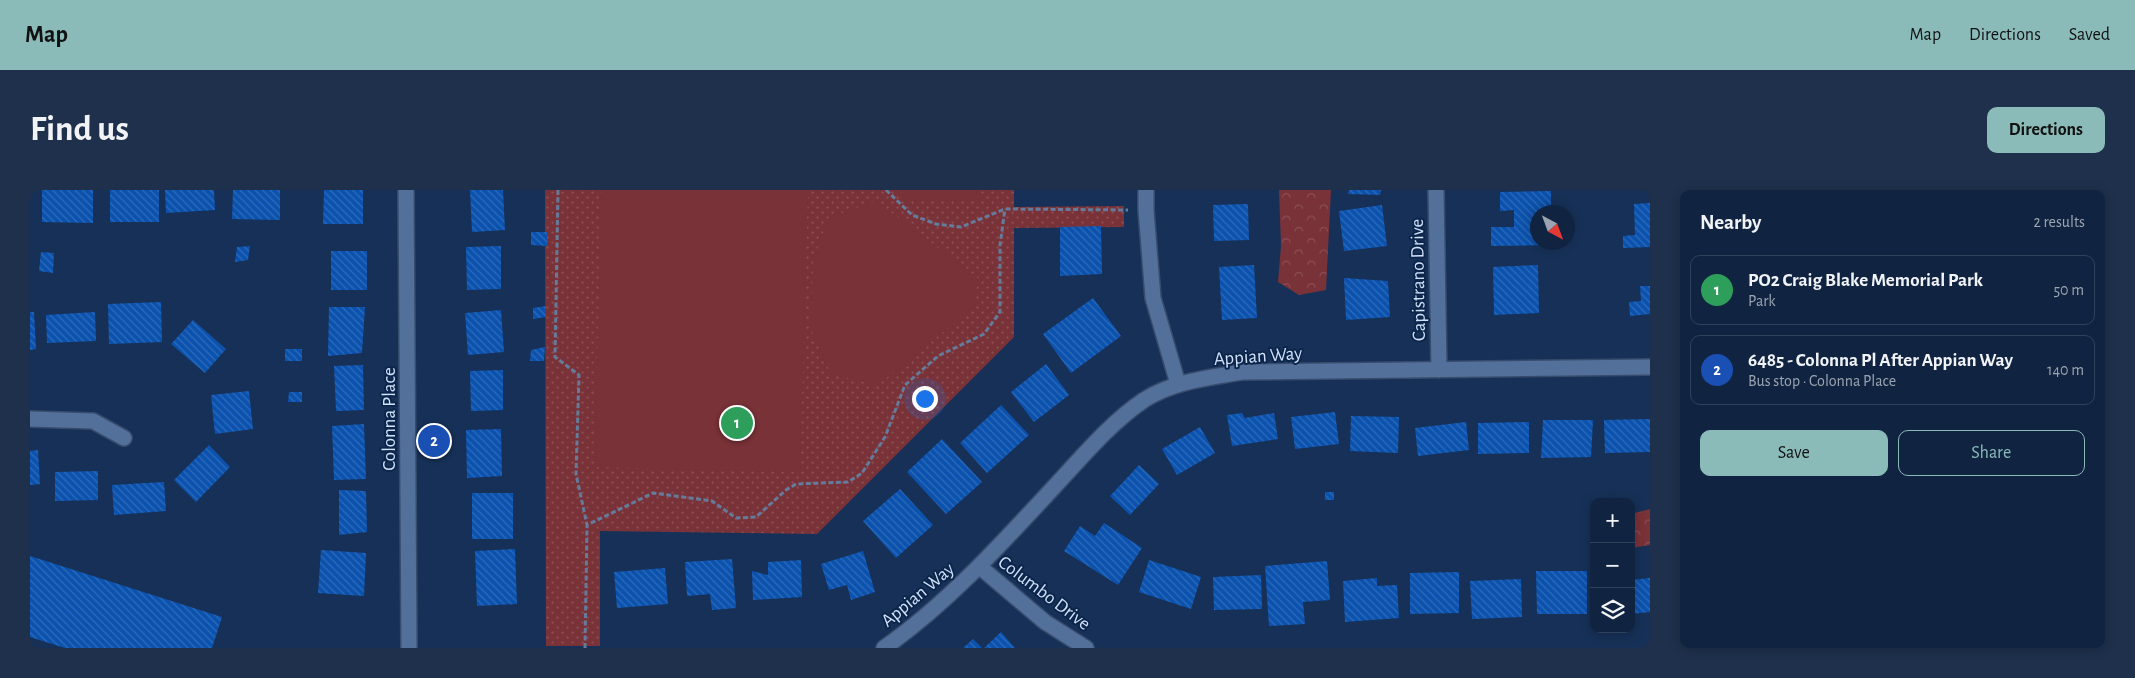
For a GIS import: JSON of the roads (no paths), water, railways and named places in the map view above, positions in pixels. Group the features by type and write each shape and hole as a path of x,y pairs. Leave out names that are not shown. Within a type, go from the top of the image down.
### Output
{"street":[{"name":"Colonna Place","path":"406,190 409,648"},
{"path":"1146,190 1153,298 1178,384"},
{"name":"Capistrano Drive","path":"1436,190 1439,370"},
{"name":"Appian Way","path":"884,648 907,632 980,567 1107,430 1145,400 1178,384 1242,372 1650,367"},
{"path":"30,419 93,421 124,438"},
{"name":"Columbo Drive","path":"980,567 1045,622 1086,648"}],"place":[{"name":"PO2 Craig Blake Memorial Park","path":"737,423"},
{"name":"6485 - Colonna Pl After Appian Way","path":"434,441"}]}
